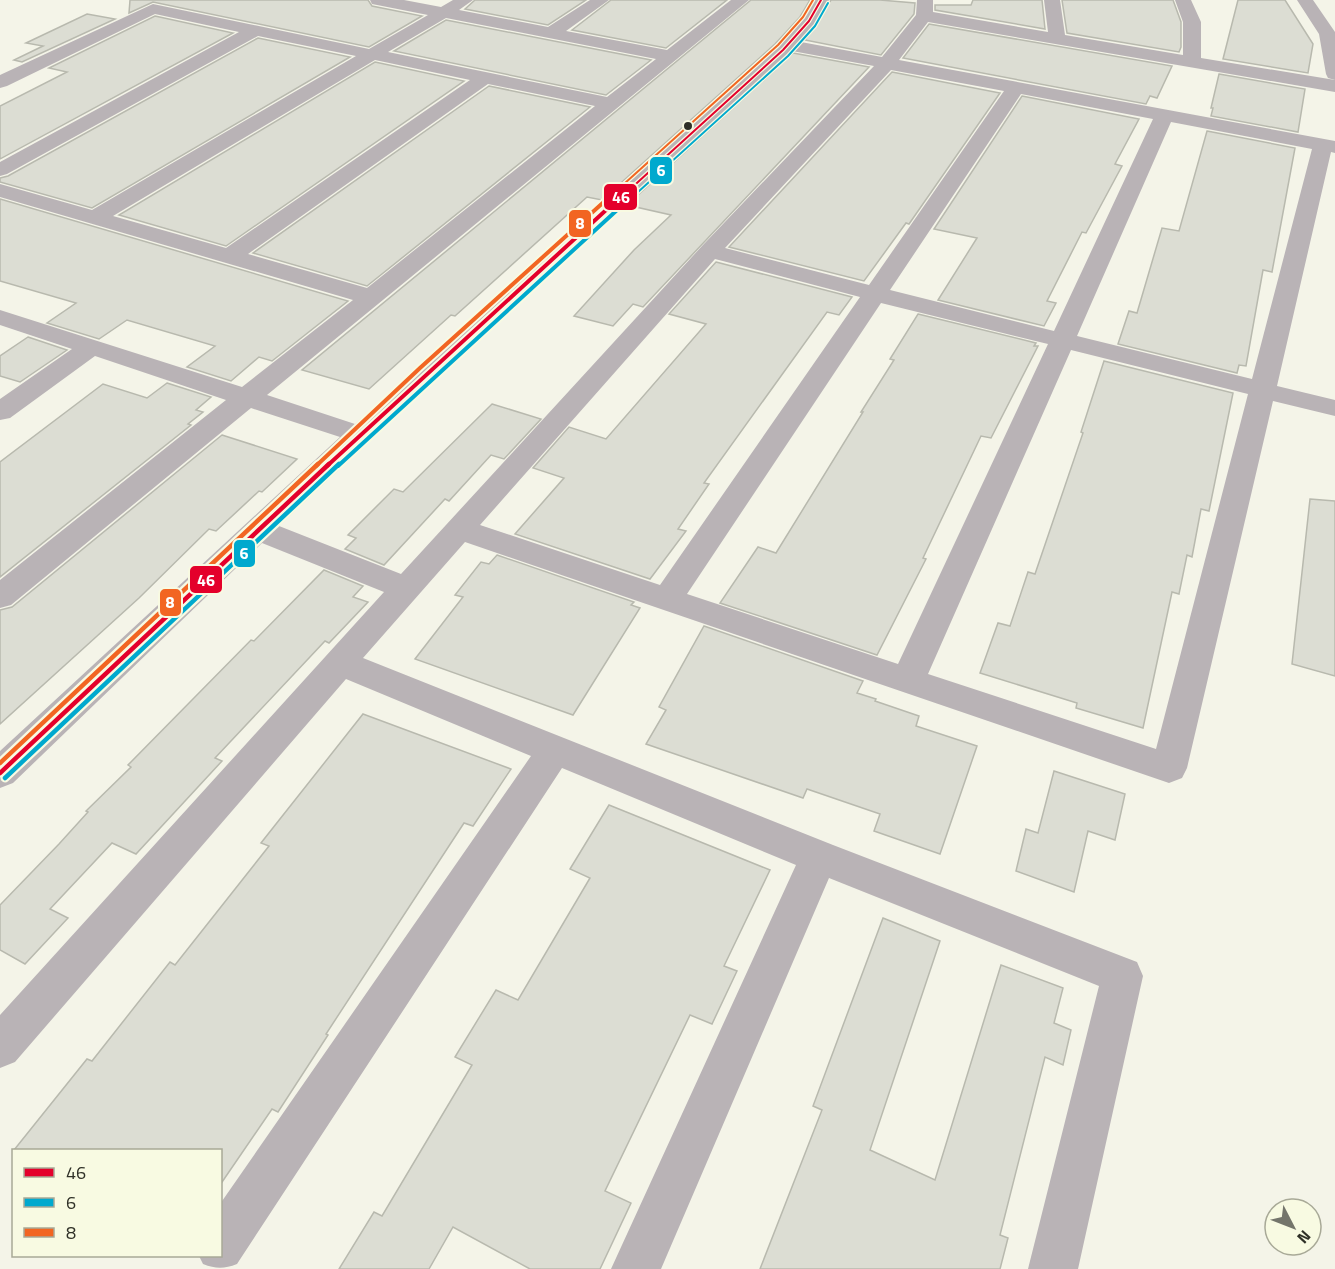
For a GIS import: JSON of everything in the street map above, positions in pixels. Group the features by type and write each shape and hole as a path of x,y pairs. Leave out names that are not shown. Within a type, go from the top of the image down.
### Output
{"street":[{"path":"378,0 670,56"},
{"path":"95,217 465,0"},
{"path":"551,33 602,0"},
{"path":"0,597 741,0"},
{"path":"0,773 257,529 788,45 817,11 821,0"},
{"path":"1052,0 1057,38"},
{"path":"1183,0 1192,22 1192,60"},
{"path":"1305,0 1328,34 1335,74"},
{"path":"0,1047 406,588 461,530 710,251 887,63 925,8 1057,38 1335,86"},
{"path":"0,82 153,9 611,104"},
{"path":"0,170 254,31"},
{"path":"461,530 1169,768 1262,390 1329,146 788,45"},
{"path":"230,256 485,78"},
{"path":"667,599 1016,87"},
{"path":"908,680 1165,115"},
{"path":"0,190 370,297"},
{"path":"710,251 1335,408"},
{"path":"0,317 361,435"},
{"path":"0,412 91,347"},
{"path":"257,529 406,588"},
{"path":"341,663 819,857 1122,976 1053,1269"},
{"path":"222,1244 555,750"},
{"path":"636,1269 819,857"}],"building":[{"path":"130,0 368,0 372,6 422,16 369,47 153,2 129,13"},
{"path":"475,0 586,0 548,25 465,9"},
{"path":"611,0 727,0 666,48 572,30"},
{"path":"751,0 810,0 800,17 775,44 602,200 587,197 455,316 451,315 369,389 302,370"},
{"path":"831,0 915,3 914,14 881,55 805,40"},
{"path":"973,0 1042,0 1045,29 935,10 935,5 971,5"},
{"path":"1062,0 1173,0 1181,22 1179,52 1067,33"},
{"path":"1238,0 1285,0 1313,44 1308,73 1223,59"},
{"path":"87,14 115,19 22,62 14,60 43,46 26,43"},
{"path":"155,16 233,33 0,159 0,106 67,72 49,68"},
{"path":"446,20 651,60 606,95 394,51"},
{"path":"929,24 1172,66 1157,98 1150,96 1146,104 903,58"},
{"path":"258,38 350,57 92,208 0,182 0,178 8,176"},
{"path":"793,53 869,67 643,307 633,304 613,326 574,316 634,250 671,215 627,205"},
{"path":"375,62 464,81 226,246 119,215"},
{"path":"892,72 1000,93 909,224 906,223 864,281 729,247"},
{"path":"1219,74 1305,89 1298,132 1211,116"},
{"path":"489,86 590,107 367,286 253,253"},
{"path":"1022,96 1139,119 1115,164 1122,166 1086,233 1082,232 1047,301 1056,303 1044,326 938,300 977,238 934,229"},
{"path":"1207,131 1295,148 1272,272 1263,270 1246,366 1239,365 1237,373 1118,344 1129,311 1137,313 1162,228 1179,231"},
{"path":"0,199 348,301 272,361 259,357 231,381 187,367 215,346 127,320 99,339 47,323 76,303 0,281"},
{"path":"716,262 852,297 839,315 827,312 704,483 709,484 678,529 686,531 650,579 515,534 564,478 533,468 569,427 606,439 706,324 669,314"},
{"path":"918,314 1036,343 1034,346 1038,346 991,438 981,436 923,558 926,559 877,655 720,603 758,547 776,553 894,360 890,359"},
{"path":"28,337 67,350 20,382 0,376 0,356"},
{"path":"1104,361 1233,393 1209,511 1201,509 1192,557 1187,555 1179,594 1172,592 1143,728 1076,708 1077,703 980,673 998,623 1010,626 1028,572 1035,574 1083,433 1081,432"},
{"path":"167,383 211,397 196,410 203,412 188,424 191,425 0,577 0,462 103,384 147,398"},
{"path":"492,404 541,419 504,459 491,455 449,501 445,499 384,565 345,549 356,538 348,535 394,489 403,492"},
{"path":"222,435 297,459 216,531 209,529 139,598 0,724 0,610 12,607"},
{"path":"1310,499 1335,501 1335,676 1292,664"},
{"path":"497,555 634,602 631,605 640,608 573,715 415,659 463,597 455,595 481,562 489,564"},
{"path":"324,570 363,586 353,597 368,602 329,643 325,641 215,758 222,761 136,854 112,843 50,909 68,918 25,964 0,950 0,905 59,844 88,812 86,811 131,767 128,765 251,640 254,641"},
{"path":"704,626 863,681 857,693 919,716 916,726 977,746 940,854 874,831 880,814 807,789 803,798 646,744 666,710 659,707"},
{"path":"363,714 511,769 473,826 464,823 326,1034 328,1035 278,1112 272,1109 222,1182 222,1149 15,1149 87,1059 92,1061 170,962 175,965 269,846 261,843"},
{"path":"1054,771 1125,794 1115,840 1088,831 1074,892 1016,871 1026,829 1038,833"},
{"path":"609,805 770,870 724,966 737,971 712,1024 690,1015 605,1191 631,1203 600,1269 530,1269 453,1227 429,1269 339,1269 374,1212 382,1216 472,1065 455,1057 496,990 518,1000 590,878 570,869"},
{"path":"883,918 940,941 870,1150 935,1180 1001,965 1063,988 1054,1023 1071,1030 1063,1065 1045,1057 1000,1235 1008,1238 1000,1269 760,1269 822,1110 813,1106"}],"transit line":[{"name":"8","path":"0,763 420,368 778,45 803,17 813,0"},
{"name":"46","path":"0,773 425,374 783,50 809,21 821,0"},
{"name":"6","path":"5,778 430,379 788,56 815,26 828,3"}]}
